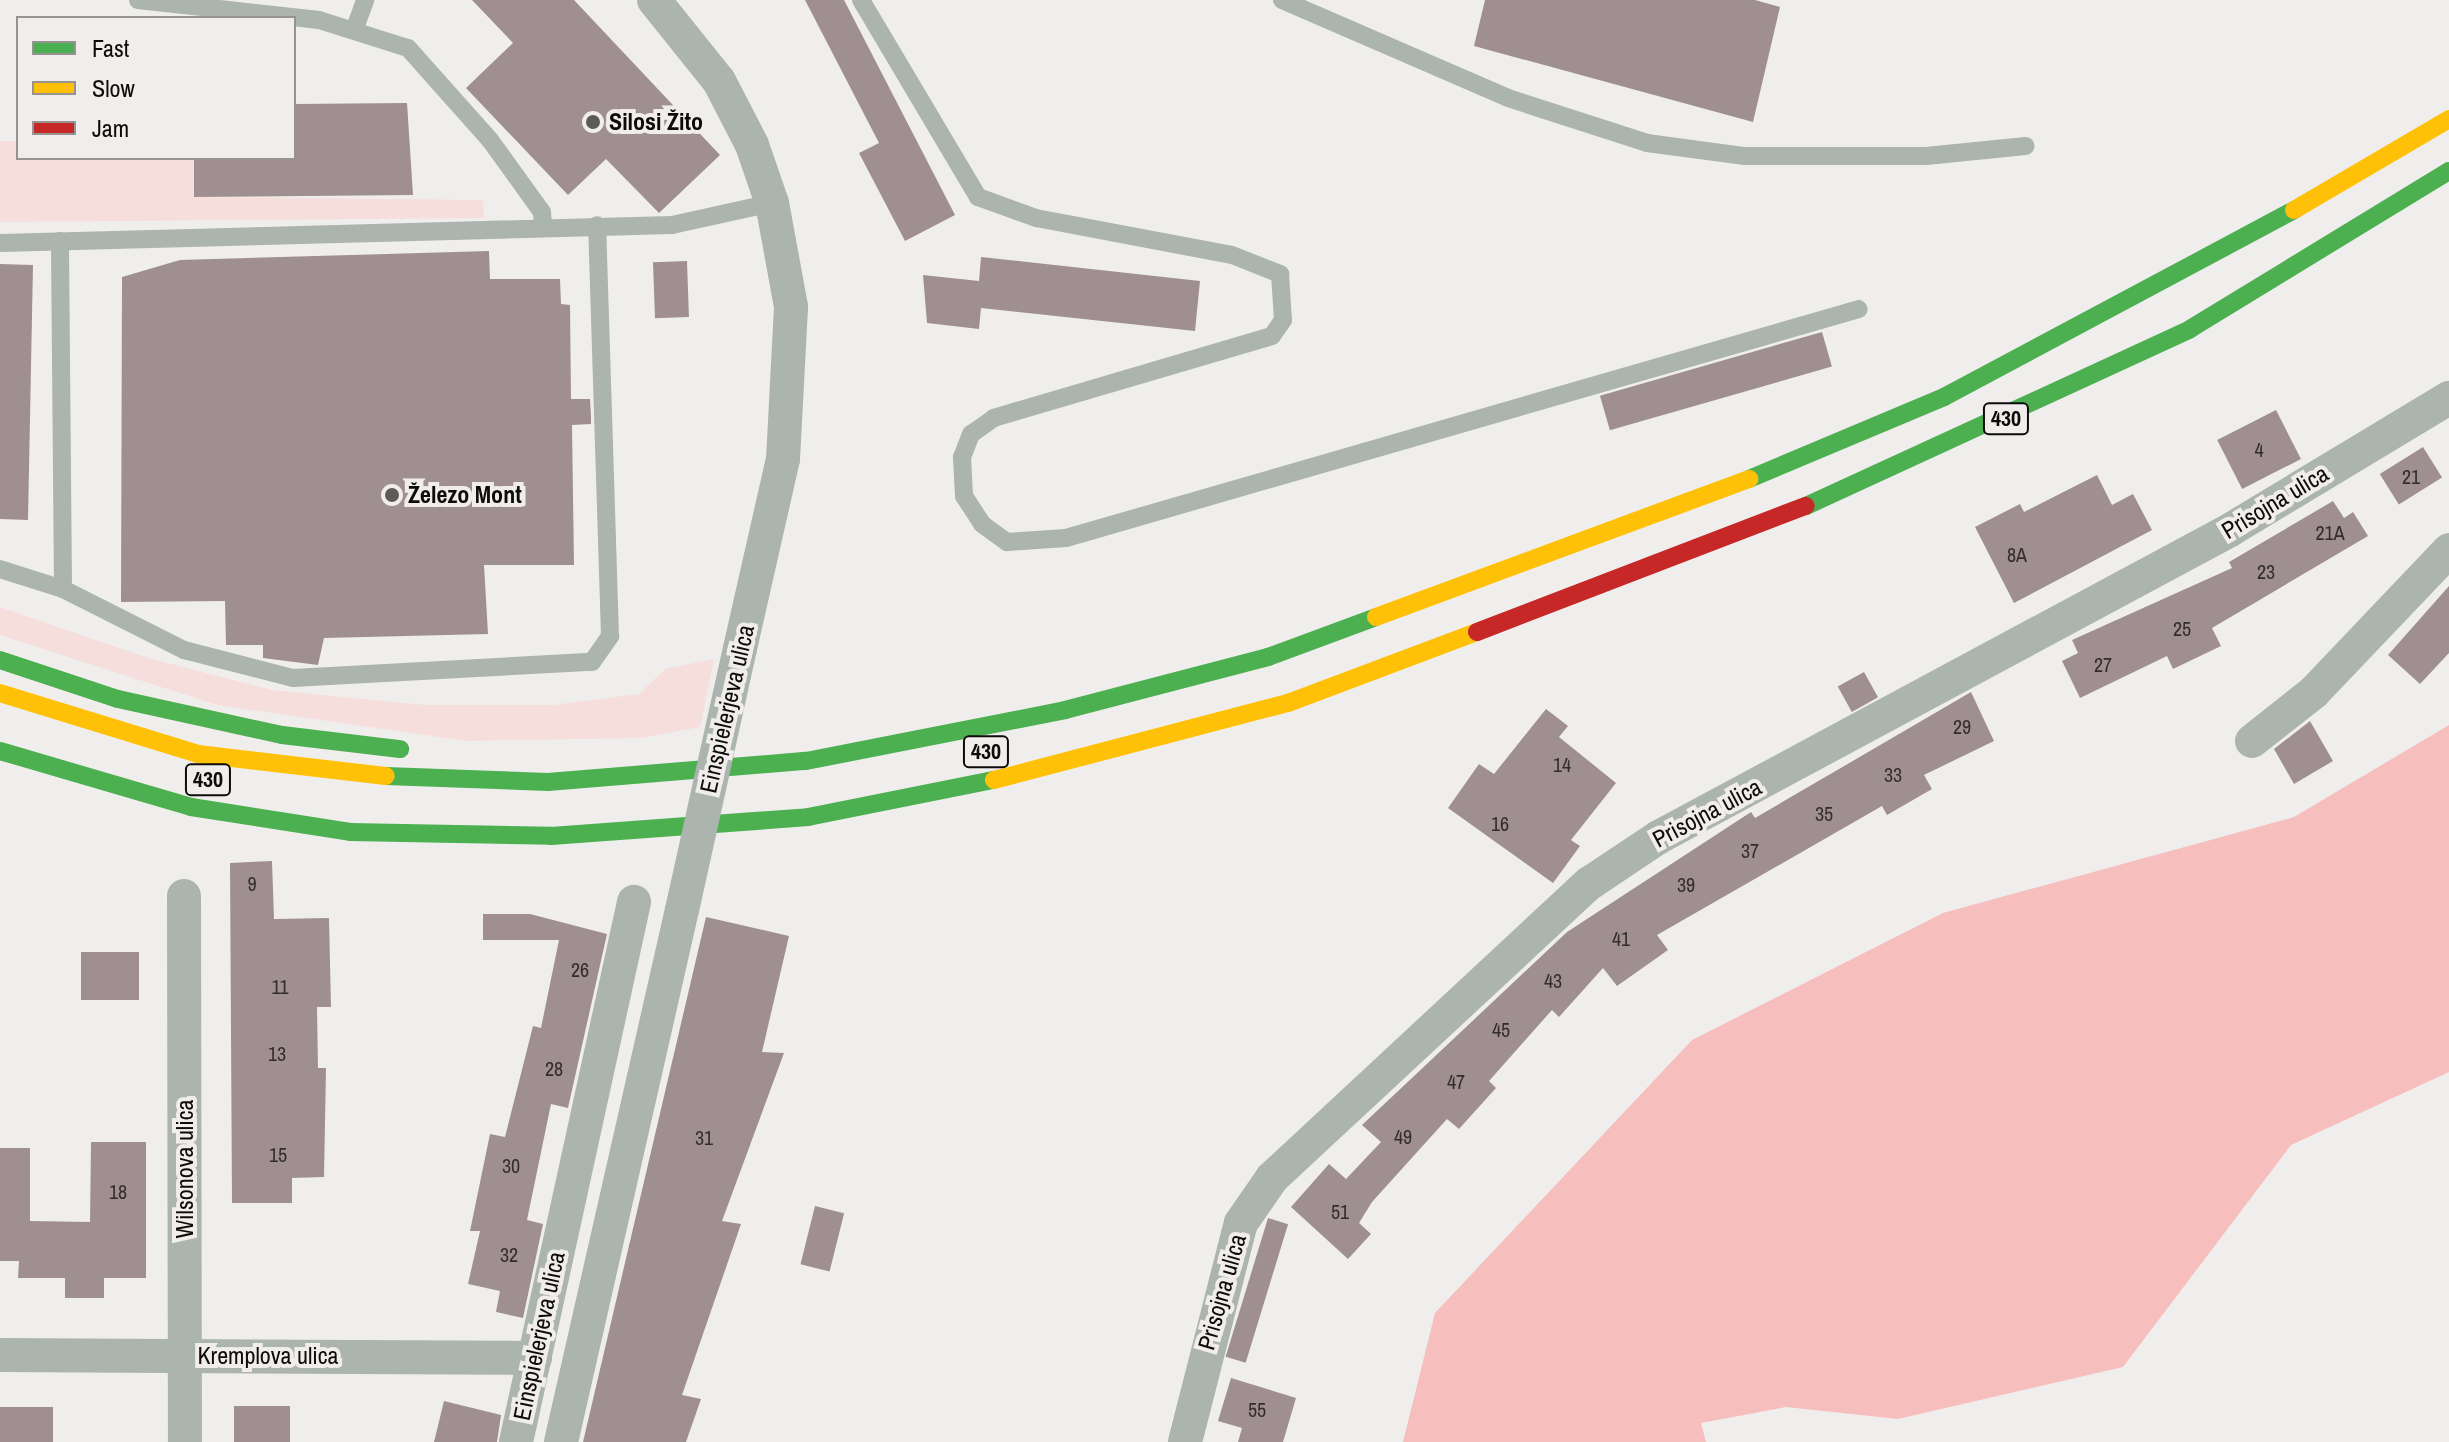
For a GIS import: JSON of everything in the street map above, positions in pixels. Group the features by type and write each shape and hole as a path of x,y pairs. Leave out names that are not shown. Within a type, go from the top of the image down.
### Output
{"highway":[{"name":"430","path":"0,693 198,754 283,769 420,780 679,774 806,761 1065,710 1268,657 1732,486 1944,397 2178,278 2449,119"},
{"name":"430","path":"1301,674 1534,609 1965,438 2190,329 2449,171"},
{"path":"1280,629 1423,599"},
{"path":"0,751 191,807 350,832 551,836 777,820 1089,760 1288,703 1534,609"},
{"path":"0,660 118,699 213,720 414,749"},
{"path":"696,743 744,738"},
{"path":"680,801 736,794"}],"street":[{"name":"Einspielerjeva ulica","path":"561,1442 740,649 791,393 791,307 772,203 719,81 654,0"},
{"name":"Prisojna ulica","path":"1185,1442 1241,1223 1272,1178 1590,883 1659,837 2230,530 2449,398"},
{"path":"2252,741 2314,692 2449,550"},
{"name":"Wilsonova ulica","path":"184,896 185,1442"},
{"name":"Einspielerjeva ulica","path":"516,1442 634,902"},
{"name":"Kremplova ulica","path":"0,1355 535,1358"}],"lane":[{"path":"138,0 262,16"},
{"path":"355,28 365,0"},
{"path":"861,0 978,197 1036,218 1232,255 1280,274 1283,320 1272,336 1127,385 994,418 971,434 962,457 964,496 982,524 1007,542 1066,538 1859,309"},
{"path":"1282,0 1508,98 1647,143 1745,156 1926,156 2026,146"},
{"path":"296,20 355,28 408,48 490,140 542,212 543,226"},
{"path":"0,243 543,226 672,225 772,203"},
{"path":"0,569 63,589 184,650 293,678 592,662 610,636 597,225"},
{"path":"60,241 63,589"}],"shaded area":[{"path":"0,141 16,141 16,160 194,160 194,197 483,200 484,218 0,222"},
{"path":"0,607 148,658 272,690 426,705 553,705 639,694 665,669 714,659 700,727 642,738 466,741 217,705 0,635"},
{"path":"2449,725 2449,1072 2291,1145 2123,1367 1898,1419 1786,1407 1701,1423 1706,1442 1403,1442 1435,1313 1692,1040 1943,913 2294,817"}],"building":[{"name":"Silosi Žito","path":"472,0 574,0 720,155 659,213 606,159 568,195 466,88 513,43"},
{"path":"805,0 844,0 955,215 905,241 859,153 879,143"},
{"path":"1485,0 1755,0 1780,7 1753,122 1474,46"},
{"path":"407,103 413,195 194,197 194,160 296,160 296,104"},
{"name":"Železo Mont","path":"489,251 490,279 560,279 561,304 570,305 571,399 590,399 591,416 591,424 572,425 574,565 484,565 488,634 324,638 318,665 263,658 263,645 226,645 225,601 121,602 122,277 180,260"},
{"path":"981,257 1200,281 1195,331 981,308 979,329 927,323 923,275 979,281"},
{"path":"687,261 689,317 655,318 653,262"},
{"path":"0,264 33,265 28,520 0,519"},
{"path":"1822,332 1832,367 1610,430 1600,396"},
{"path":"2276,410 2301,459 2242,489 2217,440"},
{"path":"2423,447 2442,478 2399,505 2380,474"},
{"path":"2097,475 2112,505 2133,494 2152,530 2014,603 1975,527 2020,504 2024,512"},
{"path":"2333,501 2344,518 2353,512 2368,536 2212,628 2221,646 2173,669 2167,656 2080,698 2062,661 2078,653 2072,640 2232,568 2229,562"},
{"path":"2449,586 2449,653 2420,684 2388,655"},
{"path":"1864,672 1878,697 1852,712 1838,687"},
{"path":"1971,692 1994,741 1924,775 1932,789 1887,815 1882,806 1657,935 1668,950 1617,986 1603,968 1559,1017 1552,1010 1489,1081 1496,1088 1459,1129 1447,1119 1372,1202 1359,1223 1371,1234 1348,1259 1291,1207 1329,1164 1346,1179 1381,1142 1362,1125 1567,932 1751,812 1755,818"},
{"path":"1546,709 1568,726 1559,737 1616,783 1571,840 1580,846 1553,883 1448,808 1479,764 1494,774"},
{"path":"2310,721 2333,761 2294,784 2274,749"},
{"path":"272,861 274,919 329,918 331,1007 317,1007 318,1068 326,1068 324,1177 292,1178 292,1203 232,1203 230,863"},
{"path":"483,914 530,914 607,934 568,1108 551,1104 527,1220 543,1224 523,1318 496,1312 500,1291 468,1284 480,1231 470,1231 490,1134 505,1137 533,1026 541,1028 559,940 483,940"},
{"path":"706,917 789,936 762,1052 784,1053 722,1221 741,1224 682,1395 701,1399 686,1442 583,1442"},
{"path":"81,952 139,952 139,1000 81,1000"},
{"path":"91,1142 146,1142 146,1278 104,1278 104,1298 65,1298 65,1278 18,1278 19,1261 0,1261 0,1148 30,1148 30,1221 90,1222"},
{"path":"815,1206 844,1213 830,1271 800,1264"},
{"path":"1268,1218 1288,1224 1246,1363 1226,1357"},
{"path":"1231,1378 1296,1398 1283,1442 1238,1442 1242,1428 1218,1421"},
{"path":"444,1401 501,1415 497,1442 434,1442"},
{"path":"234,1406 290,1406 290,1442 234,1442"},
{"path":"0,1407 53,1407 53,1442 0,1442"}],"traffic: fast":[{"path":"1806,506 2190,329 2449,171"},
{"path":"1749,479 1944,397 2294,210"},
{"path":"386,776 548,782 806,761 1065,710 1268,657 1376,617"},
{"path":"0,660 118,699 282,735 400,749"},
{"path":"0,751 191,807 350,832 551,836 808,817 994,780"}],"traffic: slow":[{"path":"2294,210 2449,119"},
{"path":"1376,617 1749,479"},
{"path":"994,780 1288,703 1477,632"},
{"path":"0,693 198,754 386,776"}],"traffic: jam":[{"path":"1477,632 1806,506"}],"place":[{"name":"Silosi Žito","path":"593,122"},
{"name":"Železo Mont","path":"392,495"}]}
